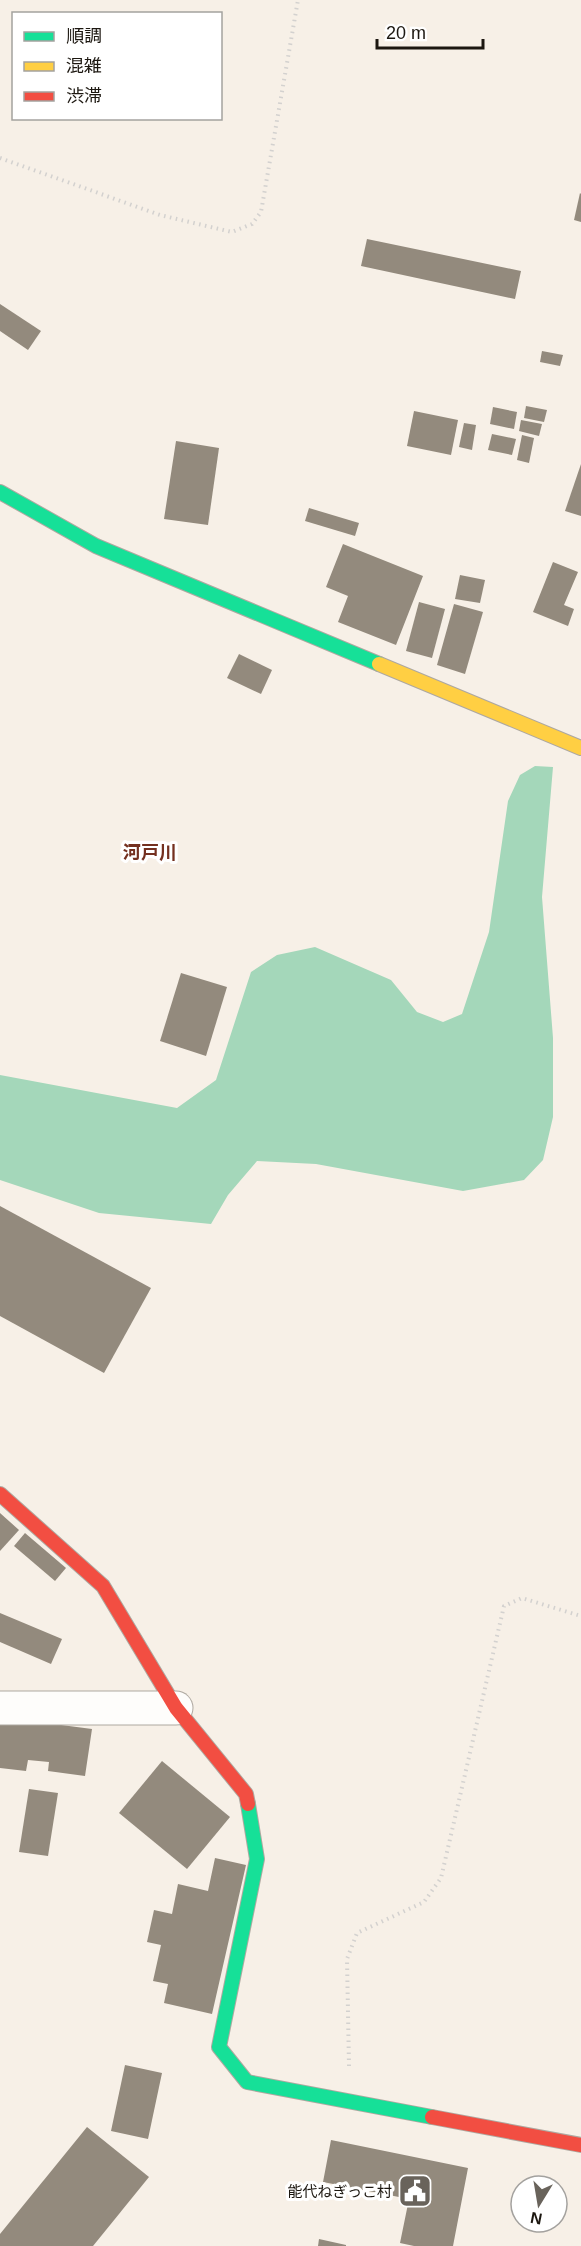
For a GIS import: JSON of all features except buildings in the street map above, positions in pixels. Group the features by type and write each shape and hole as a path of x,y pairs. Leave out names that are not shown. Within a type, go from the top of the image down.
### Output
{"street":[{"path":"0,492 96,546 581,748"},
{"path":"0,1494 103,1586 176,1708 246,1794 257,1859 219,2047 247,2082 581,2145"},
{"path":"0,1708 176,1708"}],"path":[{"path":"0,158 160,215 232,232 252,224 261,212 298,0"},
{"path":"350,2100 347,1959 357,1933 424,1902 441,1878 504,1606 522,1598 581,1616"}],"green space":[{"path":"535,766 553,767 542,897 553,1038 553,1117 543,1160 524,1180 463,1191 316,1164 257,1161 228,1195 211,1224 99,1213 0,1180 0,1075 177,1108 216,1080 251,972 277,955 315,947 391,980 417,1012 443,1022 462,1014 489,932 508,801 520,775"}],"traffic: fast":[{"path":"0,492 96,546 379,664"},
{"path":"248,1804 257,1859 219,2047 247,2082 432,2117"}],"traffic: slow":[{"path":"379,664 581,748"}],"traffic: jam":[{"path":"0,1494 103,1586 176,1708 246,1794 248,1804"},
{"path":"432,2117 581,2145"}],"place":[{"name":"能代ねぎっこ村","path":"415,2191"}],"district":[{"name":"河戸川","path":"150,853"}]}
